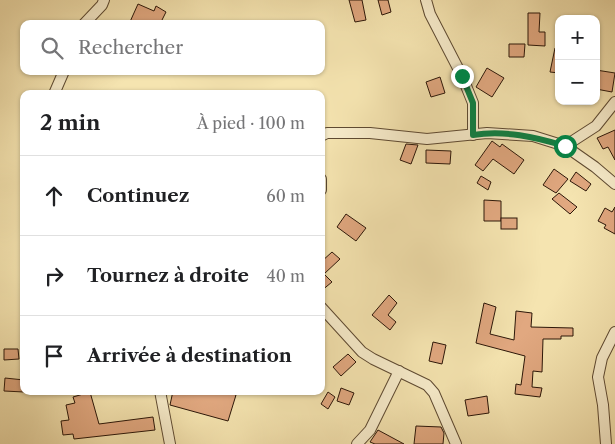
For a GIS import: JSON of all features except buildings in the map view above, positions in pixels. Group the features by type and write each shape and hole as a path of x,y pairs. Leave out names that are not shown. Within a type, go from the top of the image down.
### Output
{"street":[{"path":"87,20 102,5 104,0"},
{"path":"426,0 430,14 462,76 473,103 473,135"},
{"path":"56,90 62,75"},
{"path":"565,146 596,126 615,102"},
{"path":"325,134 370,133 427,140 486,133 533,136 565,146 615,184"},
{"path":"325,312 362,352 428,385 434,393 456,444"},
{"path":"606,444 603,405 598,377 602,358 615,332"},
{"path":"357,444 370,430 400,371"},
{"path":"161,395 170,444"}],"route":[{"path":"462,76 473,103 473,135 486,133 533,136 565,146"}]}
